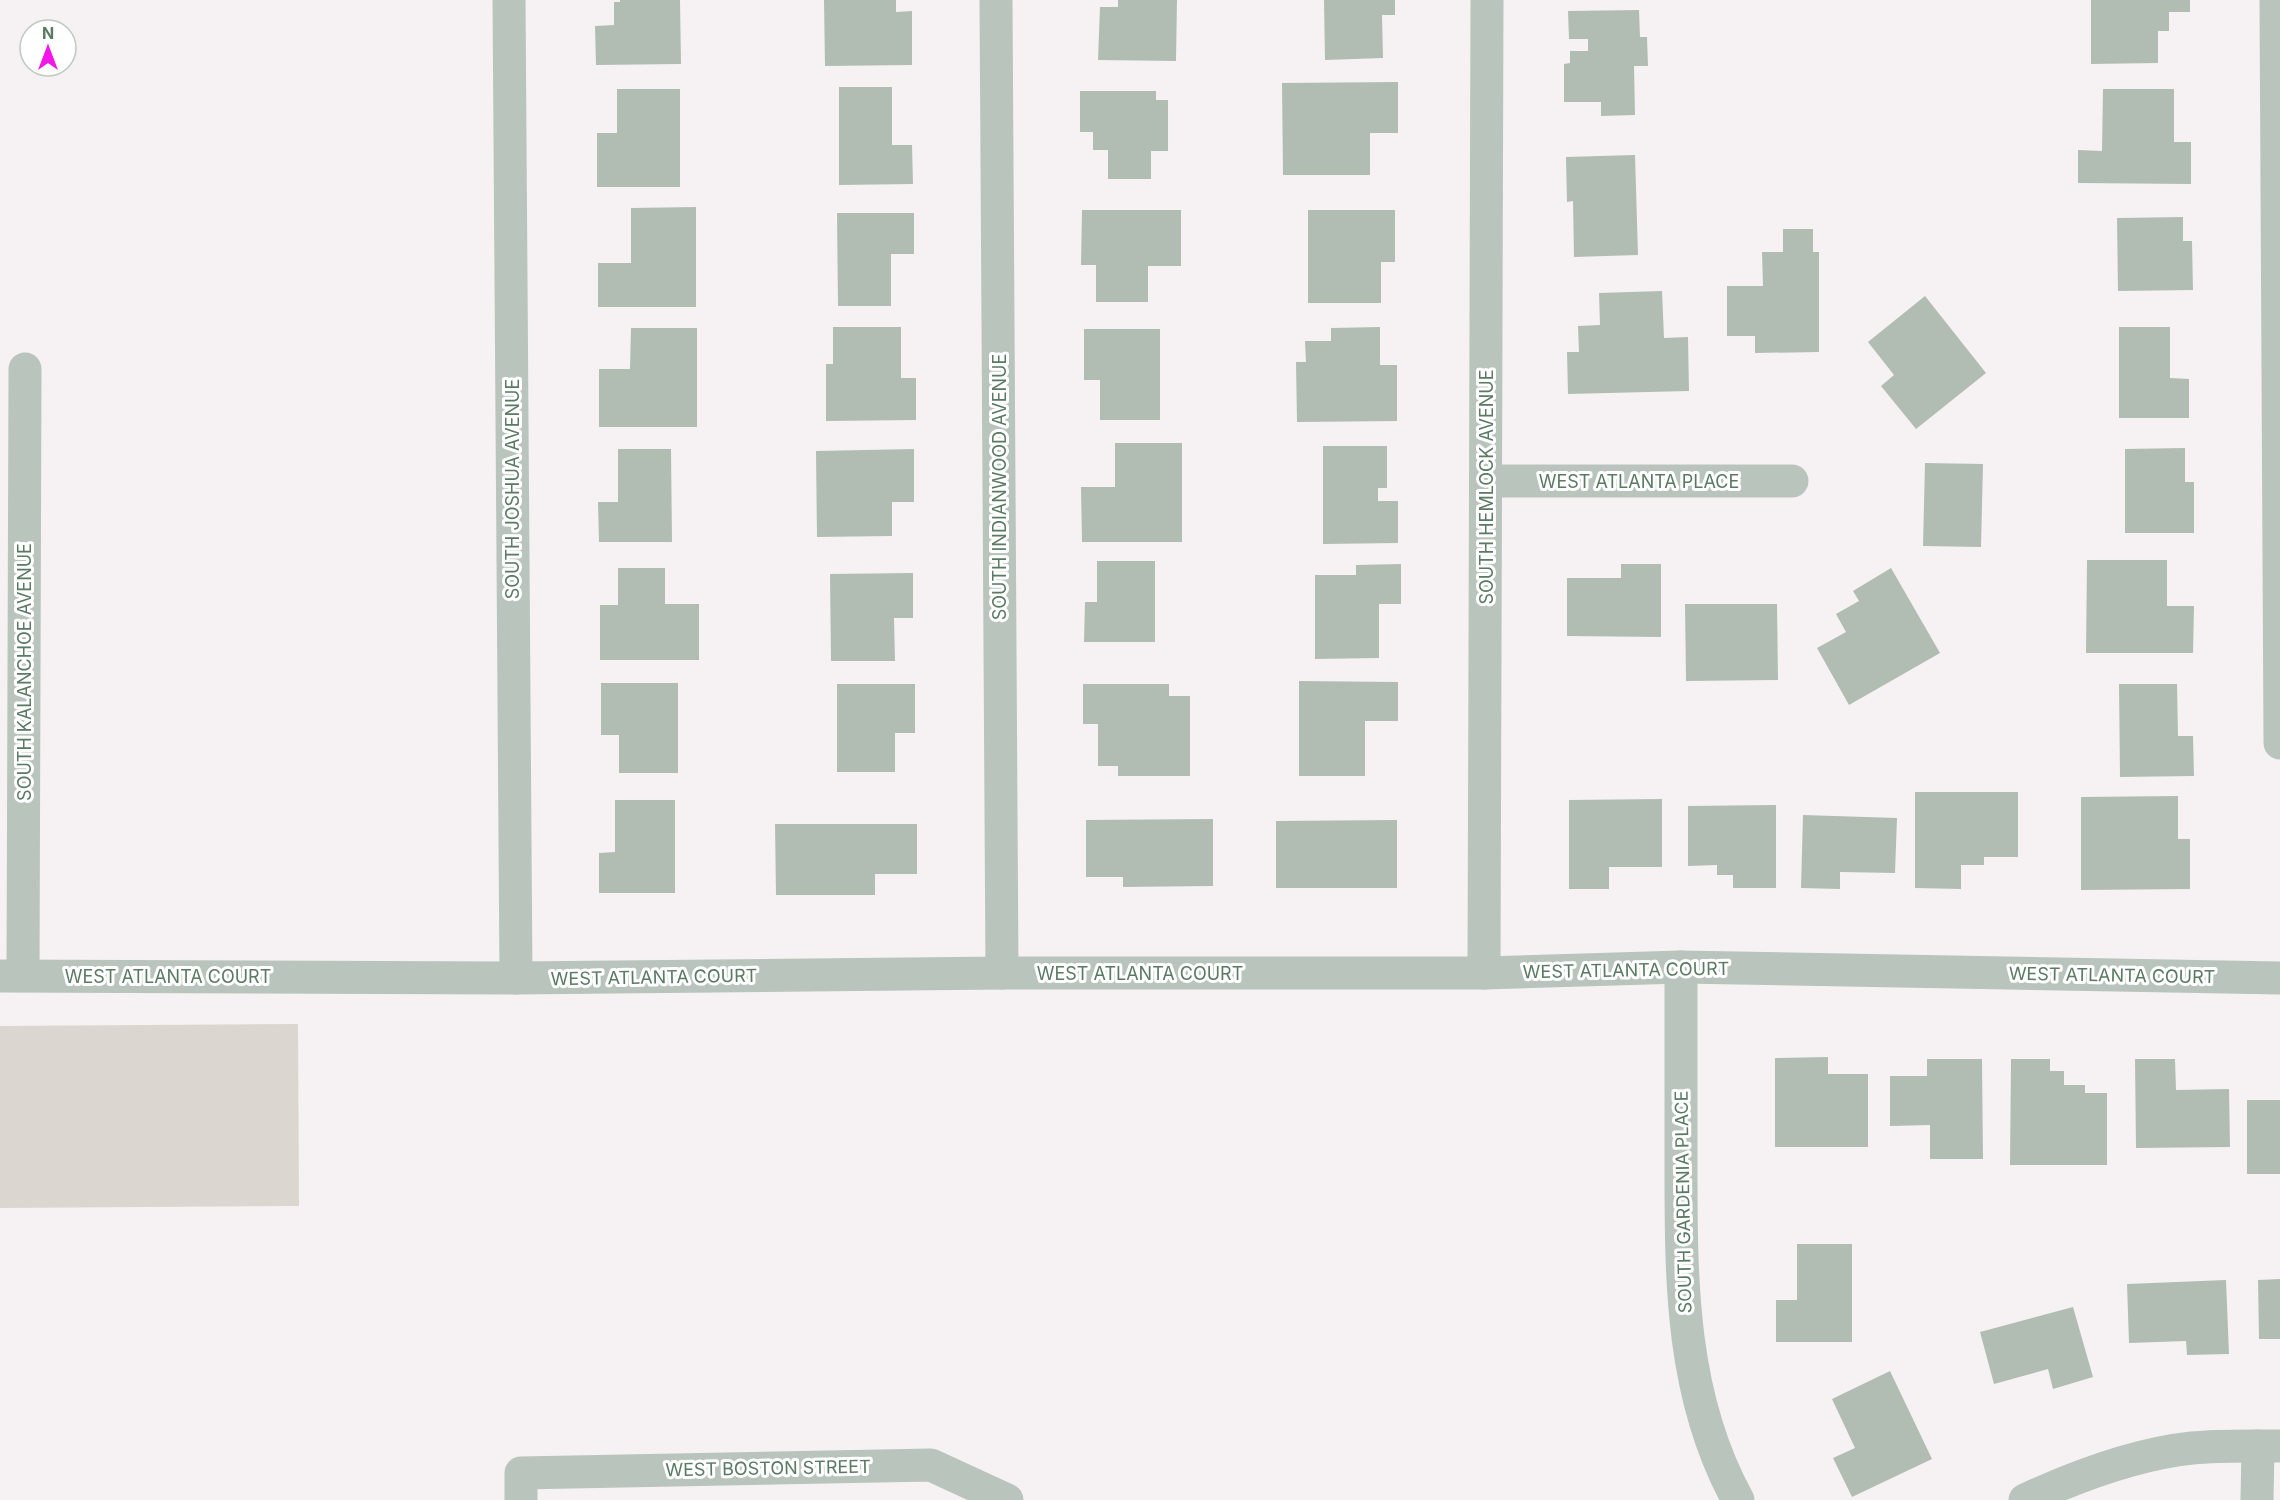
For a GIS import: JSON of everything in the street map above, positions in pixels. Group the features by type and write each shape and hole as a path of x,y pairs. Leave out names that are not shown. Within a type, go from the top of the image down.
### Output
{"street":[{"name":"SOUTH JOSHUA AVENUE","path":"509,0 516,978"},
{"name":"SOUTH INDIANWOOD AVENUE","path":"996,0 1002,973"},
{"name":"SOUTH HEMLOCK AVENUE","path":"1484,973 1487,0"},
{"path":"2276,0 2280,743"},
{"name":"SOUTH KALANCHOE AVENUE","path":"12,975 25,369"},
{"name":"WEST ATLANTA PLACE","path":"1486,481 1792,481"},
{"name":"WEST ATLANTA COURT","path":"12,975 516,978 1002,973 1484,973 1681,967 2280,978"},
{"name":"SOUTH GARDENIA PLACE","path":"1681,967 1681,1254 1686,1331 1701,1409 1723,1474 1738,1500"},
{"path":"2025,1500 2058,1485 2142,1457 2191,1448 2269,1446 2257,1500"},
{"name":"WEST BOSTON STREET","path":"521,1486 931,1465 1006,1500"}],"shaded area":[{"path":"298,1024 299,1206 0,1208 0,1026"}],"building":[{"path":"620,0 680,0 681,64 596,65 595,26 614,25 614,2 620,2"},
{"path":"824,0 896,0 896,12 912,11 912,65 825,66"},
{"path":"1118,0 1177,0 1176,61 1098,60 1100,7 1118,7"},
{"path":"1324,0 1395,0 1395,15 1382,15 1383,58 1325,60"},
{"path":"2091,0 2190,0 2190,12 2169,12 2169,31 2158,31 2158,63 2091,64"},
{"path":"1639,10 1640,37 1647,37 1648,66 1634,66 1635,115 1601,116 1601,102 1564,102 1564,64 1570,63 1570,51 1588,51 1588,39 1569,39 1568,11"},
{"path":"1398,82 1398,133 1370,133 1370,175 1283,175 1282,83"},
{"path":"839,87 892,87 892,145 912,145 913,184 839,185"},
{"path":"617,89 680,89 680,187 597,187 597,133 617,133"},
{"path":"2103,89 2174,89 2174,142 2191,142 2191,184 2078,183 2078,150 2102,151"},
{"path":"1080,91 1156,91 1156,100 1168,100 1168,151 1151,151 1151,179 1108,179 1108,150 1093,150 1093,132 1080,132"},
{"path":"1635,155 1638,255 1574,257 1573,201 1567,202 1566,157"},
{"path":"696,207 696,307 598,307 598,263 631,263 631,208"},
{"path":"1082,210 1181,210 1181,266 1148,266 1148,302 1096,302 1096,265 1081,265"},
{"path":"1308,210 1395,210 1395,262 1381,262 1381,303 1308,303"},
{"path":"837,213 914,213 914,254 891,254 891,306 838,306"},
{"path":"2183,217 2183,241 2192,241 2193,290 2118,291 2117,218"},
{"path":"1783,229 1813,229 1813,252 1819,252 1819,352 1755,353 1755,336 1727,336 1727,286 1763,286 1762,252 1783,252"},
{"path":"1662,291 1664,338 1688,337 1689,391 1568,394 1567,352 1579,352 1578,326 1600,325 1599,293"},
{"path":"1925,296 1986,373 1916,429 1881,386 1894,375 1868,342"},
{"path":"833,327 901,327 901,378 916,378 916,420 826,421 826,364 833,364"},
{"path":"1380,327 1380,365 1397,365 1397,421 1297,422 1296,362 1306,362 1305,341 1331,341 1331,328"},
{"path":"2119,327 2170,327 2170,378 2189,379 2189,418 2119,418"},
{"path":"631,328 697,328 697,427 599,427 599,369 630,369"},
{"path":"1084,329 1160,329 1160,420 1100,420 1100,380 1084,380"},
{"path":"1115,443 1182,443 1182,542 1082,542 1081,487 1115,487"},
{"path":"1323,446 1387,446 1387,488 1378,488 1378,501 1398,501 1398,543 1323,544"},
{"path":"2185,448 2185,482 2194,482 2194,533 2125,533 2125,449"},
{"path":"618,449 671,449 672,542 599,542 598,502 618,502"},
{"path":"914,449 914,502 892,502 892,536 817,537 816,451"},
{"path":"1925,463 1983,464 1981,547 1923,546"},
{"path":"2087,560 2167,560 2167,606 2194,606 2193,653 2086,653"},
{"path":"1097,561 1155,561 1155,642 1084,642 1085,602 1097,602"},
{"path":"1401,564 1401,604 1379,604 1379,658 1315,659 1315,575 1356,575 1356,565"},
{"path":"1621,564 1661,564 1661,637 1567,636 1567,578 1621,578"},
{"path":"618,568 665,568 665,604 699,604 699,660 600,660 600,605 618,605"},
{"path":"1891,568 1940,653 1849,705 1817,648 1846,632 1836,614 1859,601 1853,591"},
{"path":"913,573 913,618 894,618 895,661 831,661 830,574"},
{"path":"1685,604 1777,604 1778,680 1686,681"},
{"path":"1299,681 1398,682 1398,721 1365,721 1365,776 1299,776"},
{"path":"601,683 678,683 678,773 619,773 619,735 601,735"},
{"path":"837,684 915,684 915,733 895,733 895,772 837,772"},
{"path":"1083,684 1169,684 1169,696 1190,696 1190,776 1118,776 1118,766 1098,766 1098,724 1083,724"},
{"path":"2119,684 2177,684 2178,736 2193,736 2194,776 2120,777"},
{"path":"1915,792 2018,792 2018,857 1984,857 1984,865 1961,865 1961,889 1915,888"},
{"path":"2178,796 2178,839 2190,839 2190,889 2081,890 2081,797"},
{"path":"1662,799 1662,867 1609,867 1609,889 1569,889 1569,800"},
{"path":"615,800 675,800 675,893 599,893 599,853 615,852"},
{"path":"1776,805 1776,888 1733,888 1733,875 1717,875 1717,865 1688,866 1688,806"},
{"path":"1803,815 1897,818 1895,873 1840,872 1840,889 1801,888"},
{"path":"1213,819 1213,886 1123,887 1123,877 1086,877 1086,820"},
{"path":"1397,820 1397,888 1276,888 1276,821"},
{"path":"775,824 917,824 917,874 875,874 875,895 776,895"},
{"path":"1828,1057 1828,1074 1868,1074 1868,1147 1775,1147 1775,1058"},
{"path":"1927,1059 1982,1059 1983,1159 1930,1159 1930,1125 1890,1126 1890,1076 1927,1076"},
{"path":"2011,1059 2050,1059 2050,1071 2064,1071 2064,1085 2085,1085 2085,1093 2107,1093 2107,1165 2010,1165"},
{"path":"2135,1059 2175,1059 2176,1090 2229,1089 2230,1147 2136,1148"},
{"path":"2247,1100 2280,1100 2280,1174 2247,1174"},
{"path":"1797,1244 1852,1244 1852,1342 1776,1342 1776,1300 1797,1300"},
{"path":"2280,1279 2280,1339 2259,1339 2258,1280"},
{"path":"2226,1280 2229,1354 2187,1355 2186,1341 2129,1343 2127,1284"},
{"path":"2073,1307 2093,1377 2053,1389 2048,1369 1994,1384 1980,1332"},
{"path":"1890,1371 1932,1459 1852,1497 1833,1458 1855,1448 1832,1399"}]}
